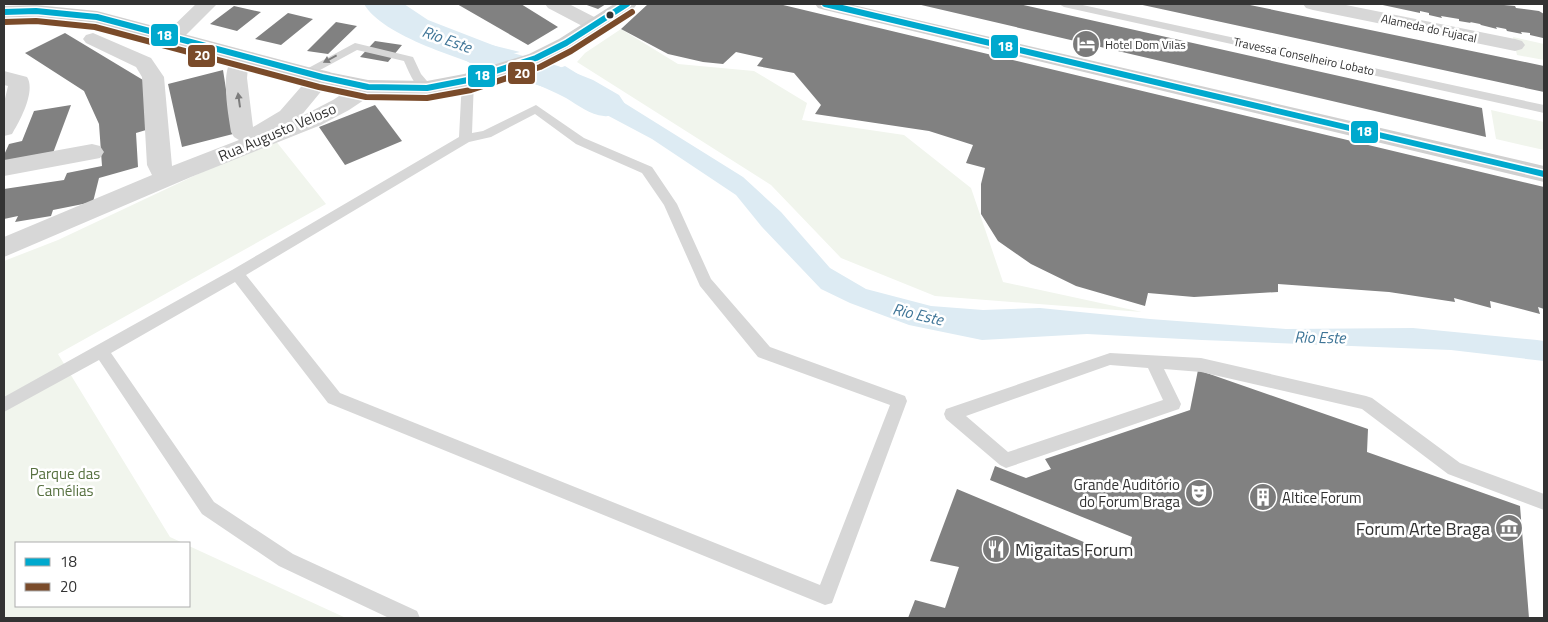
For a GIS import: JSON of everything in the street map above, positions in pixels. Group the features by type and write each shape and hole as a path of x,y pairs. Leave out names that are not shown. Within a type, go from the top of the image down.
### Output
{"main road":[{"path":"4,12 36,11 97,17 313,75 368,87 427,88 468,80 527,61 566,43 627,4"},
{"path":"825,4 856,7 1544,174"}],"street":[{"path":"173,37 207,4"},
{"path":"555,4 595,25"},
{"name":"Alameda do Fujacal","path":"1313,4 1515,46"},
{"path":"93,39 144,63 153,77 159,165 174,175"},
{"path":"246,57 238,67 236,78 242,132 248,135 255,134"},
{"name":"Rua Augusto Veloso","path":"174,175 288,116 313,75"},
{"path":"4,78 19,82 18,95 4,129"},
{"name":"Rua Augusto Veloso","path":"4,247 174,175 313,120 342,105 368,87"},
{"path":"4,168 92,152"}],"lane":[{"name":"Travessa Conselheiro Lobato","path":"1064,4 1544,108"},
{"path":"313,75 355,46 409,59 416,75 427,88"},
{"path":"465,138 468,80"},
{"path":"4,406 237,274 465,138 487,134 536,109 580,141 647,170 670,204 705,282 764,352 900,401 825,596 334,398 237,274"},
{"path":"101,351 208,508 286,560 410,618"},
{"path":"1153,362 1173,404 1006,460 952,414 1110,359 1201,365 1366,403 1454,469 1544,502"}],"green space":[{"path":"621,29 678,64 754,71 807,103 802,120 904,135 971,188 1003,282 1142,312 935,296 841,258 771,185 577,62 585,53"},
{"path":"1513,37 1544,44 1544,60 1517,55"},
{"path":"1491,110 1544,122 1544,150 1496,139"},
{"name":"Parque das Camélias","path":"275,140 326,204 58,354 170,537 181,542 15,542 15,607 190,607 190,546 346,618 4,618 4,261 58,240 249,150"}],"water":[{"path":"364,4 403,4 420,18 479,42 520,52 470,63"},
{"path":"565,66 743,177 781,212 830,268 866,289 931,306 983,310 1040,308 1150,319 1286,329 1413,328 1537,340 1544,341 1544,361 1451,350 1087,334 982,340 909,325 850,303 821,289 762,227 736,195 652,139 571,96 525,81"}],"building":[{"path":"457,4 521,4 558,27 528,45"},
{"path":"584,4 606,4 598,9"},
{"path":"648,4 779,4 1544,187 1544,309 1538,307 1540,314 1490,301 1491,308 1454,298 1455,302 1389,292 1278,284 1278,292 1194,297 1148,293 1145,306 1076,286 1031,264 998,241 981,214 981,184 985,168 966,163 973,145 929,131 815,114 821,105 794,73 757,66 763,58 736,52 723,64 703,62 668,54 621,29"},
{"path":"917,4 1019,4 1482,108 1486,137"},
{"path":"1138,4 1245,4 1544,66 1544,92"},
{"path":"1378,4 1493,4 1515,6 1516,8 1539,11 1544,14 1544,36 1543,38 1521,32 1522,34 1507,31 1506,29 1496,27 1497,29 1459,21 1459,19 1441,16 1442,18 1420,11 1420,13"},
{"path":"234,6 261,12 237,31 210,24"},
{"path":"288,13 313,19 281,45 255,39"},
{"path":"336,22 357,26 328,54 307,51"},
{"path":"65,33 143,80 146,130 136,133 138,167 99,178 93,202 53,210 51,216 15,222 18,216 4,219 4,189 64,180 67,173 102,166 99,124 84,91 25,53"},
{"path":"375,41 402,45 388,62 360,57"},
{"path":"223,70 233,134 182,147 168,84"},
{"path":"71,105 53,153 4,162 4,155 9,144 22,141 34,111"},
{"path":"375,105 402,141 345,165 319,127"},
{"name":"Altice Forum","path":"1198,370 1368,429 1367,452 1520,506 1529,618 908,618 915,600 945,608 959,567 930,561 957,489 1127,560 1132,537 990,480 995,466 1026,478 1051,469 1045,459 1190,410"}],"waterway":[{"name":"Rio Este","path":"381,4 415,28 500,61 545,74 579,89 605,104"}],"transit line":[{"name":"18","path":"4,12 36,11 97,17 322,77 368,87 427,88 468,80 536,58 566,43 627,4"},
{"name":"18","path":"825,4 1544,174"},
{"name":"20","path":"4,22 36,21 95,27 319,87 366,97 427,98 471,90 540,67 571,51 632,12"}],"place":[{"name":"Hotel Dom Vilas","path":"1086,44"},
{"name":"Grande Auditório do Forum Braga","path":"1199,493"},
{"name":"Altice Forum","path":"1263,497"},
{"name":"Forum Arte Braga","path":"1509,528"},
{"name":"Migaitas Forum","path":"996,549"}]}
